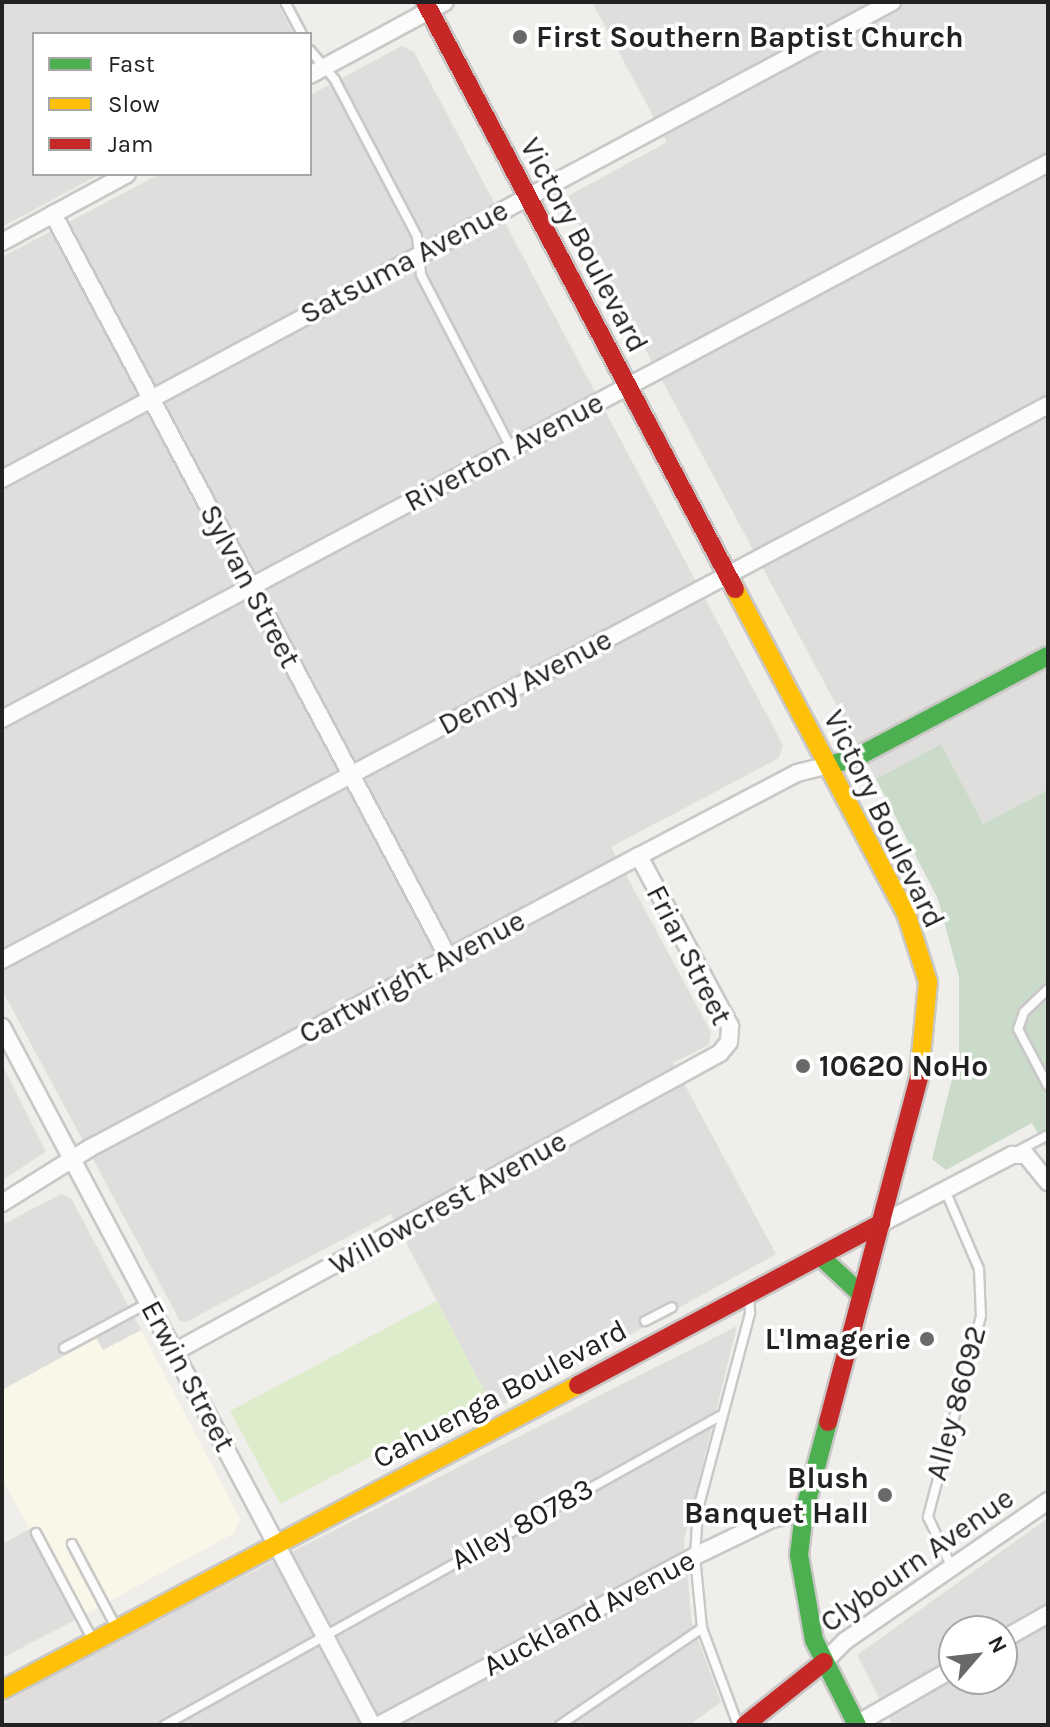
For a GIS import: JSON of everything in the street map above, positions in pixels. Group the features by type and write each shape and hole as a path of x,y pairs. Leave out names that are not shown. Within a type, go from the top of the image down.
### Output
{"main road":[{"name":"Victory Boulevard","path":"433,5 527,196 906,913 928,982 924,1059 804,1512 801,1581 806,1618 824,1662 857,1724"},
{"path":"829,765 855,758 1048,656"},
{"name":"Cahuenga Boulevard","path":"2,1690 882,1223"},
{"path":"820,1256 862,1295"},
{"name":"Clybourn Avenue","path":"745,1725 824,1662"}],"street":[{"name":"Satsuma Avenue","path":"2,479 892,2"},
{"path":"317,72 433,5"},
{"name":"Riverton Avenue","path":"2,719 1048,163"},
{"path":"2,242 123,176"},
{"name":"Sylvan Street","path":"53,214 448,957"},
{"name":"Denny Avenue","path":"2,960 1048,405"},
{"name":"Cartwright Avenue","path":"2,1203 448,957 797,773 829,765"},
{"name":"Friar Street","path":"639,856 730,1026 729,1042 720,1053"},
{"name":"Erwin Street","path":"2,1027 372,1725"},
{"name":"Willowcrest Avenue","path":"176,1351 720,1053"},
{"path":"1019,1155 1048,1182"},
{"name":"Cahuenga Boulevard","path":"882,1223 1019,1155"},
{"name":"Clybourn Avenue","path":"824,1662 845,1641 1048,1501"},
{"name":"Auckland Avenue","path":"379,1725 695,1556 772,1519 804,1512"},
{"path":"1018,1631 1048,1614"},
{"path":"857,1724 938,1677"}],"lane":[{"path":"285,2 301,32"},
{"path":"317,72 335,80 417,236 421,275 511,448"},
{"path":"1048,989 1024,1012 1018,1029 1048,1086"},
{"path":"1019,1155 1048,1135"},
{"name":"Alley 86092","path":"945,1190 979,1269 981,1316 928,1517 952,1569"},
{"path":"738,1725 702,1628 695,1556 698,1509 720,1416 750,1313 749,1294"},
{"path":"64,1348 149,1303"},
{"path":"645,1321 672,1307"},
{"name":"Alley 80783","path":"165,1725 720,1416"},
{"path":"36,1533 93,1641"},
{"path":"72,1544 117,1628"},
{"path":"560,1725 702,1628"}],"shaded area":[{"path":"2,2 277,2 292,32 32,32 32,176 96,176 2,227"},
{"path":"592,2 1048,2 1048,790 983,825 941,744 876,779 567,203 568,196 667,142"},
{"path":"402,46 414,52 783,745 779,758 611,847 711,1032 709,1045 673,1063 776,1254 503,1405 487,1396 391,1214 186,1322 180,1321 2,990 2,257 156,176 312,176 312,94"},
{"path":"2,1064 46,1152 2,1180"},
{"path":"61,1194 71,1198 141,1330 103,1350 96,1338 2,1390 2,1225"},
{"path":"737,1326 684,1540 692,1623 721,1702 689,1725 2,1725 2,1704 100,1649"},
{"path":"141,1330 240,1519 234,1533 79,1618 2,1479 2,1390 97,1338 103,1350"},
{"path":"1048,1518 1048,1725 893,1725 857,1655"},
{"path":"30,1529 79,1618 2,1658 2,1544"}],"green space":[{"path":"941,744 983,824 1048,790 1048,1151 1032,1123 946,1170 932,1159 959,1051 959,977 938,899 876,779"},
{"path":"437,1301 487,1396 280,1504 230,1411"}],"traffic: fast":[{"path":"829,765 855,758 1048,656"},
{"path":"820,1256 862,1295"},
{"path":"828,1422 804,1512 799,1555 814,1640 857,1725"}],"traffic: slow":[{"path":"735,589 906,913 928,982 919,1078"},
{"path":"2,1690 578,1385"}],"traffic: jam":[{"path":"425,2 735,589"},
{"path":"828,1422 919,1078"},
{"path":"578,1385 882,1223"},
{"path":"745,1725 824,1662"}],"place":[{"name":"First Southern Baptist Church","path":"520,37"},
{"name":"10620 NoHo","path":"803,1066"},
{"name":"L'Imagerie","path":"927,1339"},
{"name":"Blush Banquet Hall","path":"885,1495"}]}
